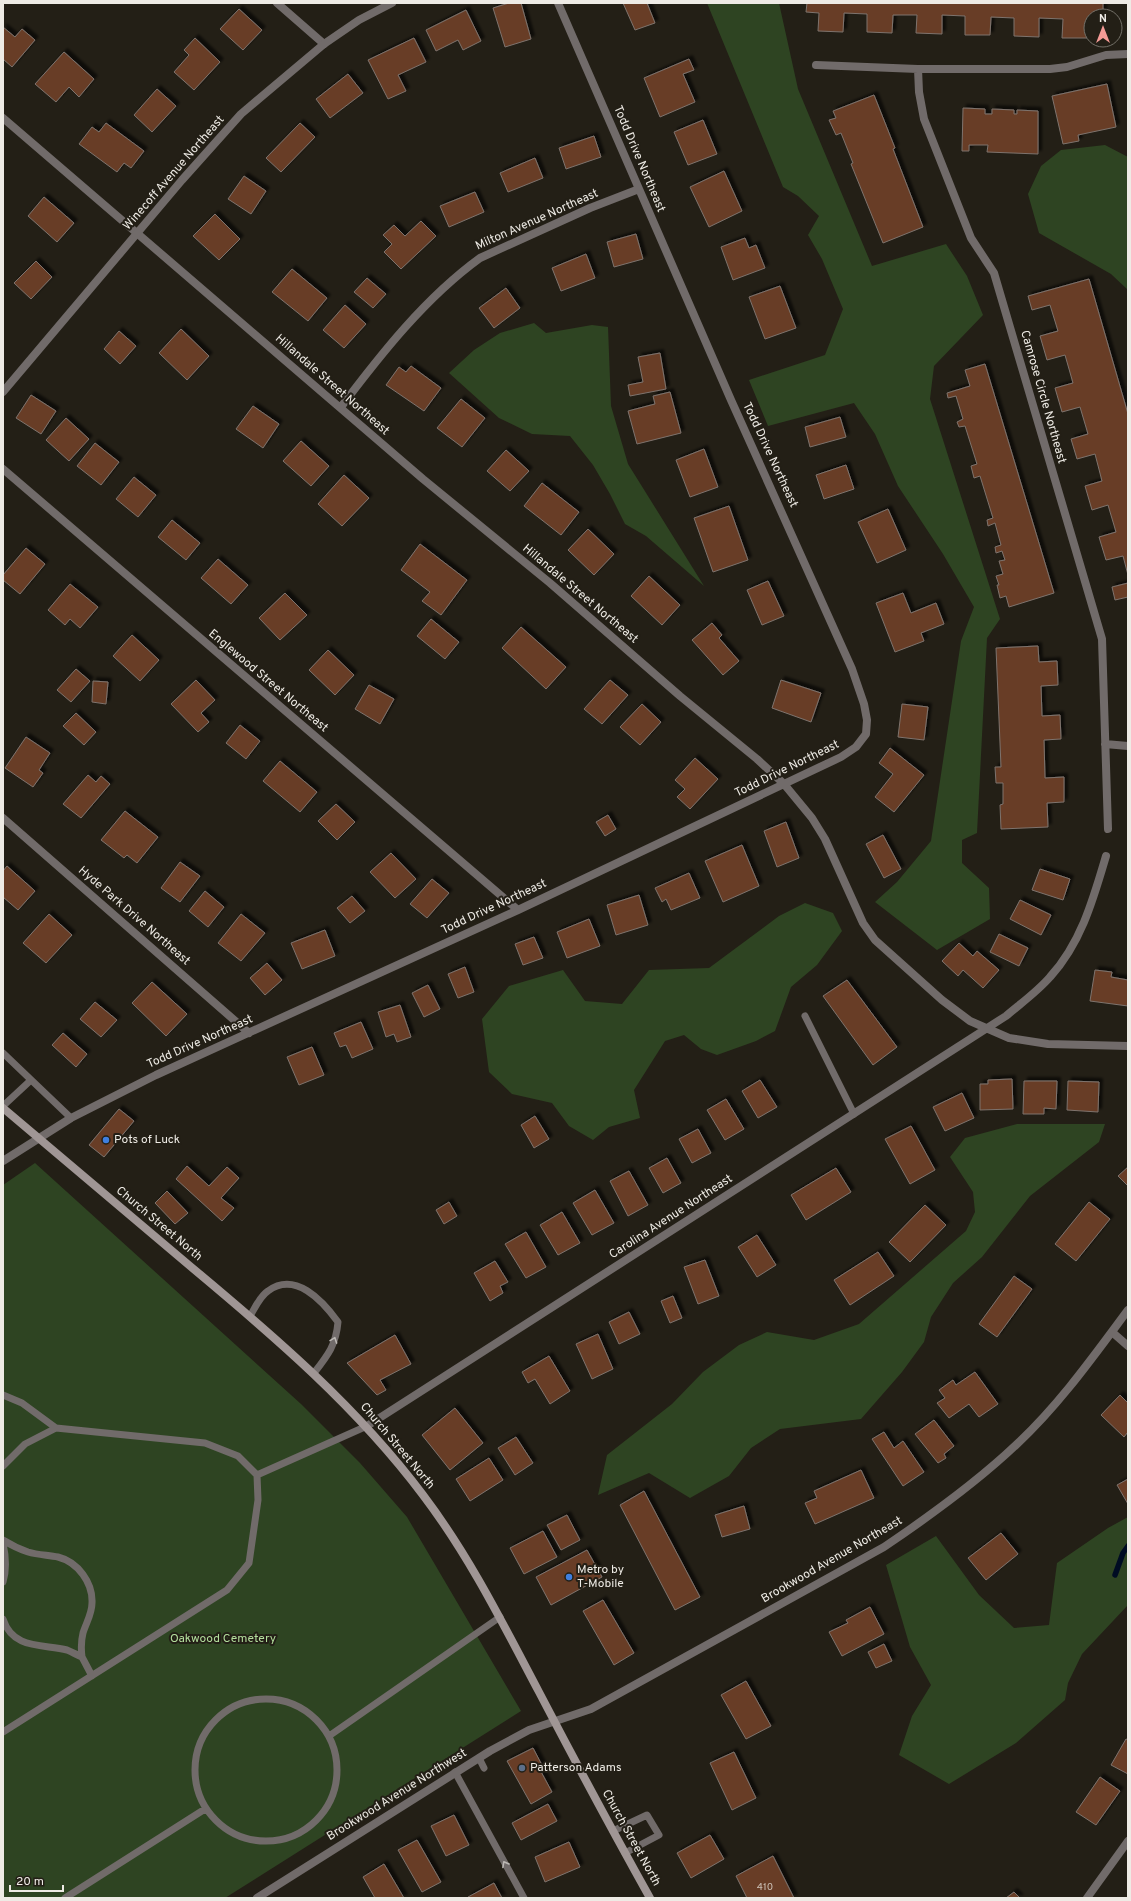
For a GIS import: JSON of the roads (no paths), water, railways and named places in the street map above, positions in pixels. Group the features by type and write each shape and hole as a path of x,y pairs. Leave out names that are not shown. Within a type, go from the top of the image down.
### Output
{"main road":[{"name":"Church Street North","path":"3,1107 250,1316 314,1373 366,1426 422,1493 457,1541 478,1576 554,1721 650,1898"}],"street":[{"path":"276,3 324,44"},
{"name":"Winecoff Avenue Northeast","path":"3,392 138,234 182,180 241,114 324,44 359,20 392,3"},
{"name":"Todd Drive Northeast","path":"3,1161 71,1118 156,1075 518,910 784,784 841,756 856,746 866,734 867,720 864,704 852,669 558,3"},
{"path":"816,65 918,69 1050,69 1067,67 1106,55 1128,54"},
{"name":"Camrose Circle Northeast","path":"918,69 919,92 924,120 971,238 994,273 1102,639 1108,829"},
{"name":"Hillandale Street Northeast","path":"3,118 423,478 550,583 680,696 757,759 784,784 812,818 825,839 863,923 875,940 942,1000 970,1021 1009,1038 1048,1044 1128,1046"},
{"name":"Milton Avenue Northeast","path":"341,407 366,374 422,310 470,265 507,244 590,208 639,189"},
{"name":"Englewood Street Northeast","path":"3,469 518,910"},
{"path":"1105,744 1128,746"},
{"name":"Hyde Park Drive Northeast","path":"3,818 249,1033"},
{"name":"Carolina Avenue Northeast","path":"366,1426 988,1029 1006,1016 1049,978 1066,955 1088,916 1106,856"},
{"name":"Brookwood Avenue Northeast","path":"554,1721 591,1709 884,1547 929,1517 1017,1445 1066,1392 1128,1310"},
{"path":"1112,1332 1128,1346"},
{"name":"Brookwood Avenue Northwest","path":"257,1898 455,1772 529,1730 554,1721"},
{"path":"1087,1898 1128,1842"}],"lane":[{"path":"805,1016 854,1114"},
{"path":"3,1053 71,1118"},
{"path":"3,1107 31,1080"},
{"path":"250,1316 266,1291 281,1283 292,1284 304,1289 327,1306 338,1322 336,1337 330,1353 314,1373"},
{"path":"3,1395 22,1403 56,1428 205,1443 238,1456 257,1475 258,1500 249,1563 226,1590 3,1732"},
{"path":"257,1475 366,1426"},
{"path":"3,1466 26,1444 56,1428"},
{"path":"3,1541 16,1548 30,1552 60,1557 73,1564 84,1574 90,1588 92,1603 89,1618 83,1633 82,1657 92,1676"},
{"path":"3,1541 6,1559 6,1574 3,1582"},
{"path":"329,1736 500,1617"},
{"path":"3,1619 13,1634 26,1643 69,1651 82,1657"},
{"path":"273,1699 296,1705 315,1717 329,1736 336,1756 337,1778 331,1799 320,1818 302,1832 282,1840 260,1842 239,1837 220,1826 205,1809 196,1788 194,1765 196,1754 199,1743 211,1723 229,1708 250,1700 273,1699"},
{"path":"479,1758 484,1768"},
{"path":"455,1772 524,1898"},
{"path":"65,1898 205,1809"},
{"path":"613,1831 647,1815 659,1836 625,1853"}],"waterway":[{"path":"1115,1575 1123,1553 1128,1546"}],"place":[{"name":"Pots of Luck","path":"106,1140"},
{"name":"Metro by T-Mobile","path":"569,1577"},
{"name":"Patterson Adams","path":"522,1768"}],"park label":[{"name":"Oakwood Cemetery","path":"223,1639"}]}
